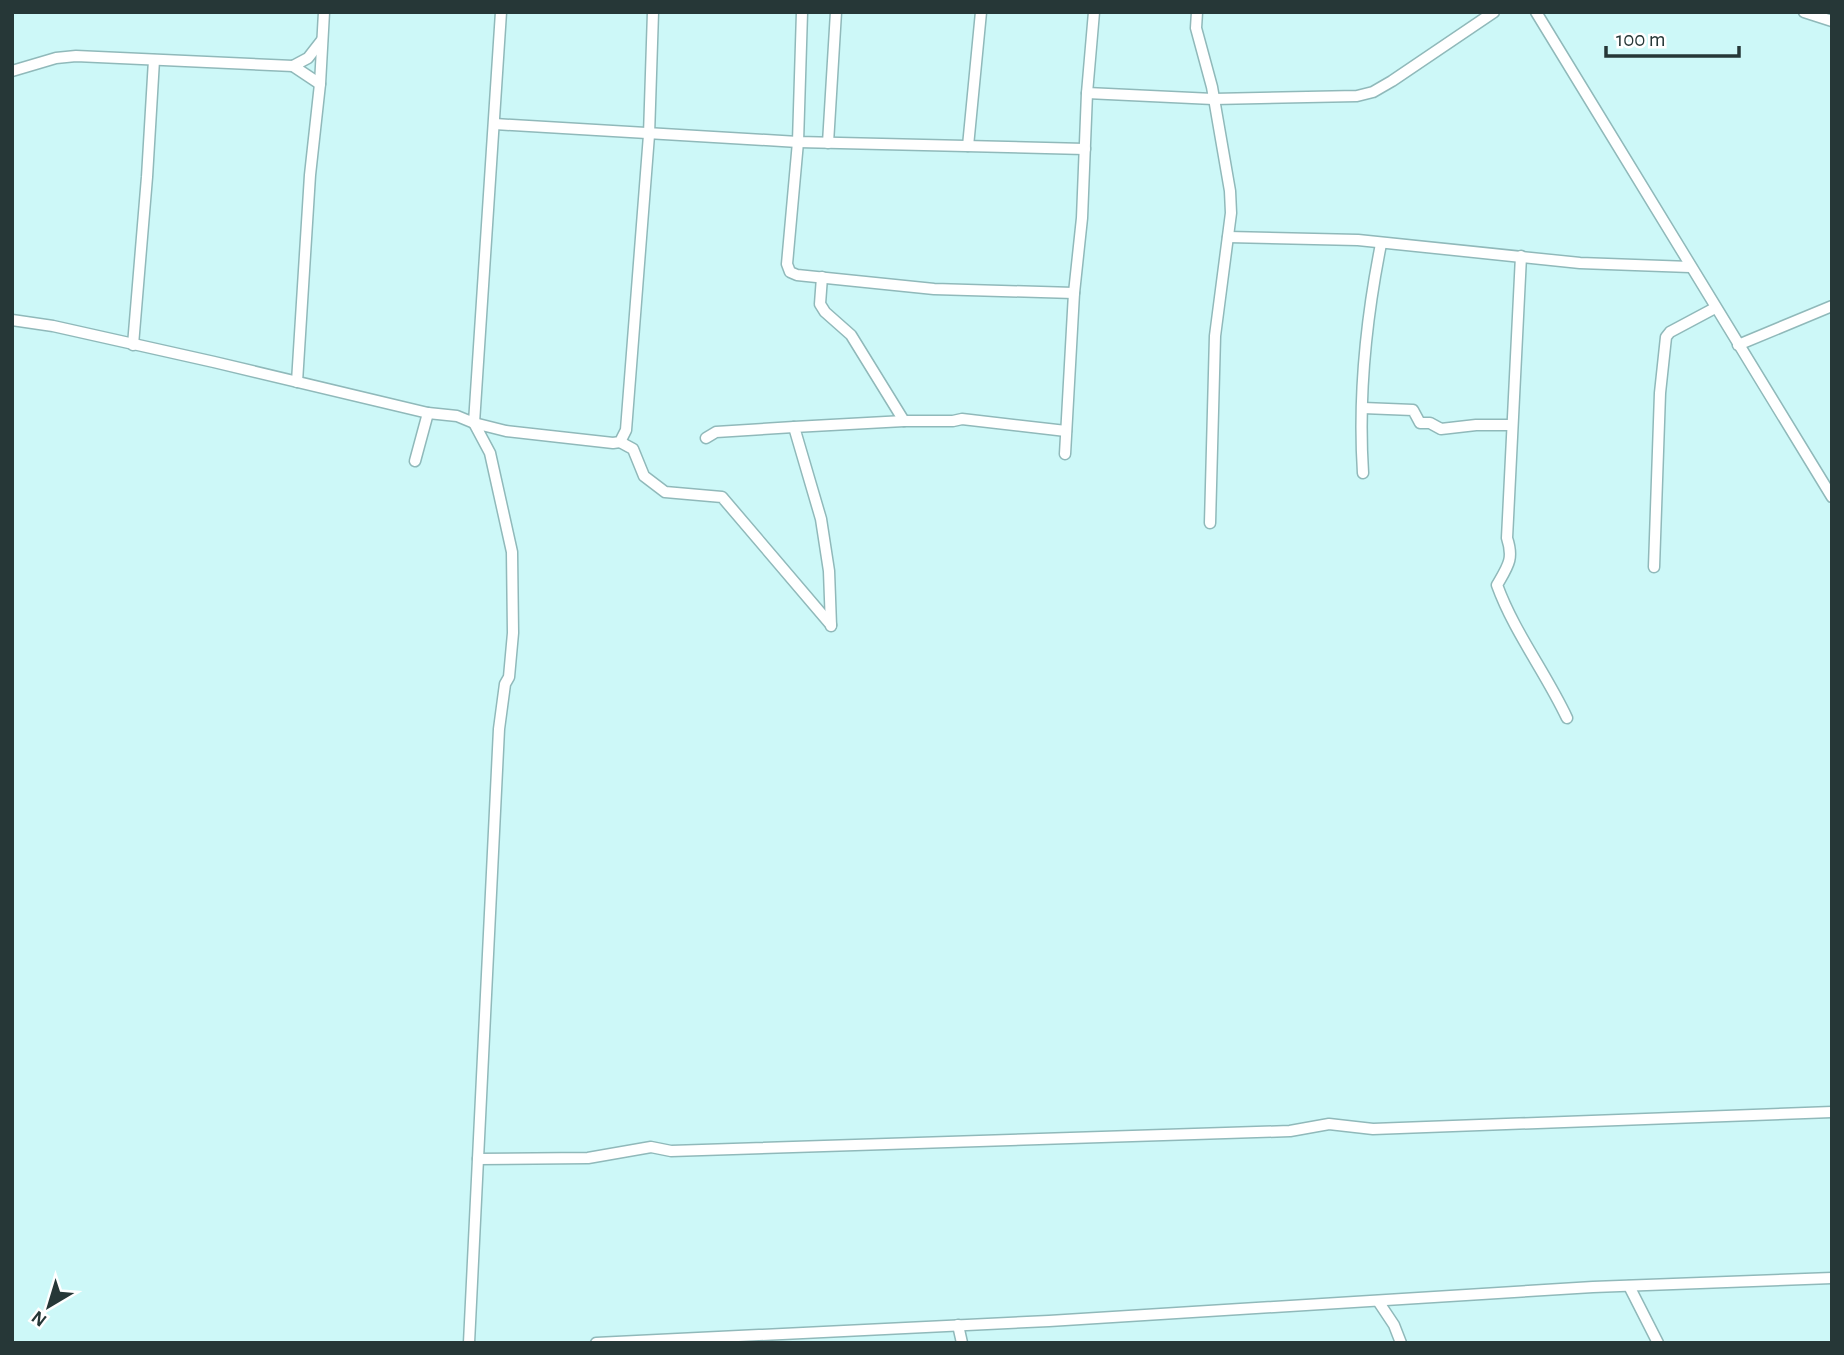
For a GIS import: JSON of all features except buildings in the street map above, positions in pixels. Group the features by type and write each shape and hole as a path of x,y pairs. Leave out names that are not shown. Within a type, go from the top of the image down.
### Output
{"street":[{"path":"297,382 324,12"},
{"path":"469,1343 499,729 505,684 509,677 514,588 512,552 490,453 474,423 501,12"},
{"path":"620,442 626,430 649,135 653,12"},
{"path":"802,12 798,142 787,264 790,272 797,275 934,289 1074,293"},
{"path":"828,142 836,12"},
{"path":"968,146 981,12"},
{"path":"1065,453 1094,12"},
{"path":"1197,12 1196,28 1205,56 1230,191 1228,237 1215,336 1210,523"},
{"path":"1087,93 1213,99 1357,96 1373,92 1494,12"},
{"path":"1536,12 1832,498"},
{"path":"1804,12 1832,21"},
{"path":"293,66 307,58 322,40"},
{"path":"12,71 56,58 76,56 293,66 320,84"},
{"path":"132,345 154,60"},
{"path":"495,124 798,142 1085,149"},
{"path":"1228,237 1358,240 1580,263 1690,267"},
{"path":"1363,473 1363,360 1381,244"},
{"path":"1521,256 1507,538 1512,552 1508,566 1497,585 1504,605 1553,687 1567,718"},
{"path":"822,277 820,304 825,312 851,335 904,421"},
{"path":"1738,345 1832,306"},
{"path":"1654,567 1660,393 1666,337 1670,332 1715,308"},
{"path":"12,320 53,326 428,412 457,416 506,431 620,442 633,449 644,476 665,492 722,496 831,626 829,571 821,519 794,427"},
{"path":"1363,408 1413,410 1420,423 1441,429 1512,425"},
{"path":"415,461 428,412"},
{"path":"706,438 716,432 968,419 1066,431"},
{"path":"478,1159 588,1158 651,1147 685,1150 1290,1131 1329,1124 1373,1129 1832,1112"},
{"path":"596,1343 1629,1286 1832,1278"},
{"path":"1629,1286 1658,1343"},
{"path":"1378,1301 1394,1325 1401,1343"},
{"path":"958,1325 962,1343"}]}
